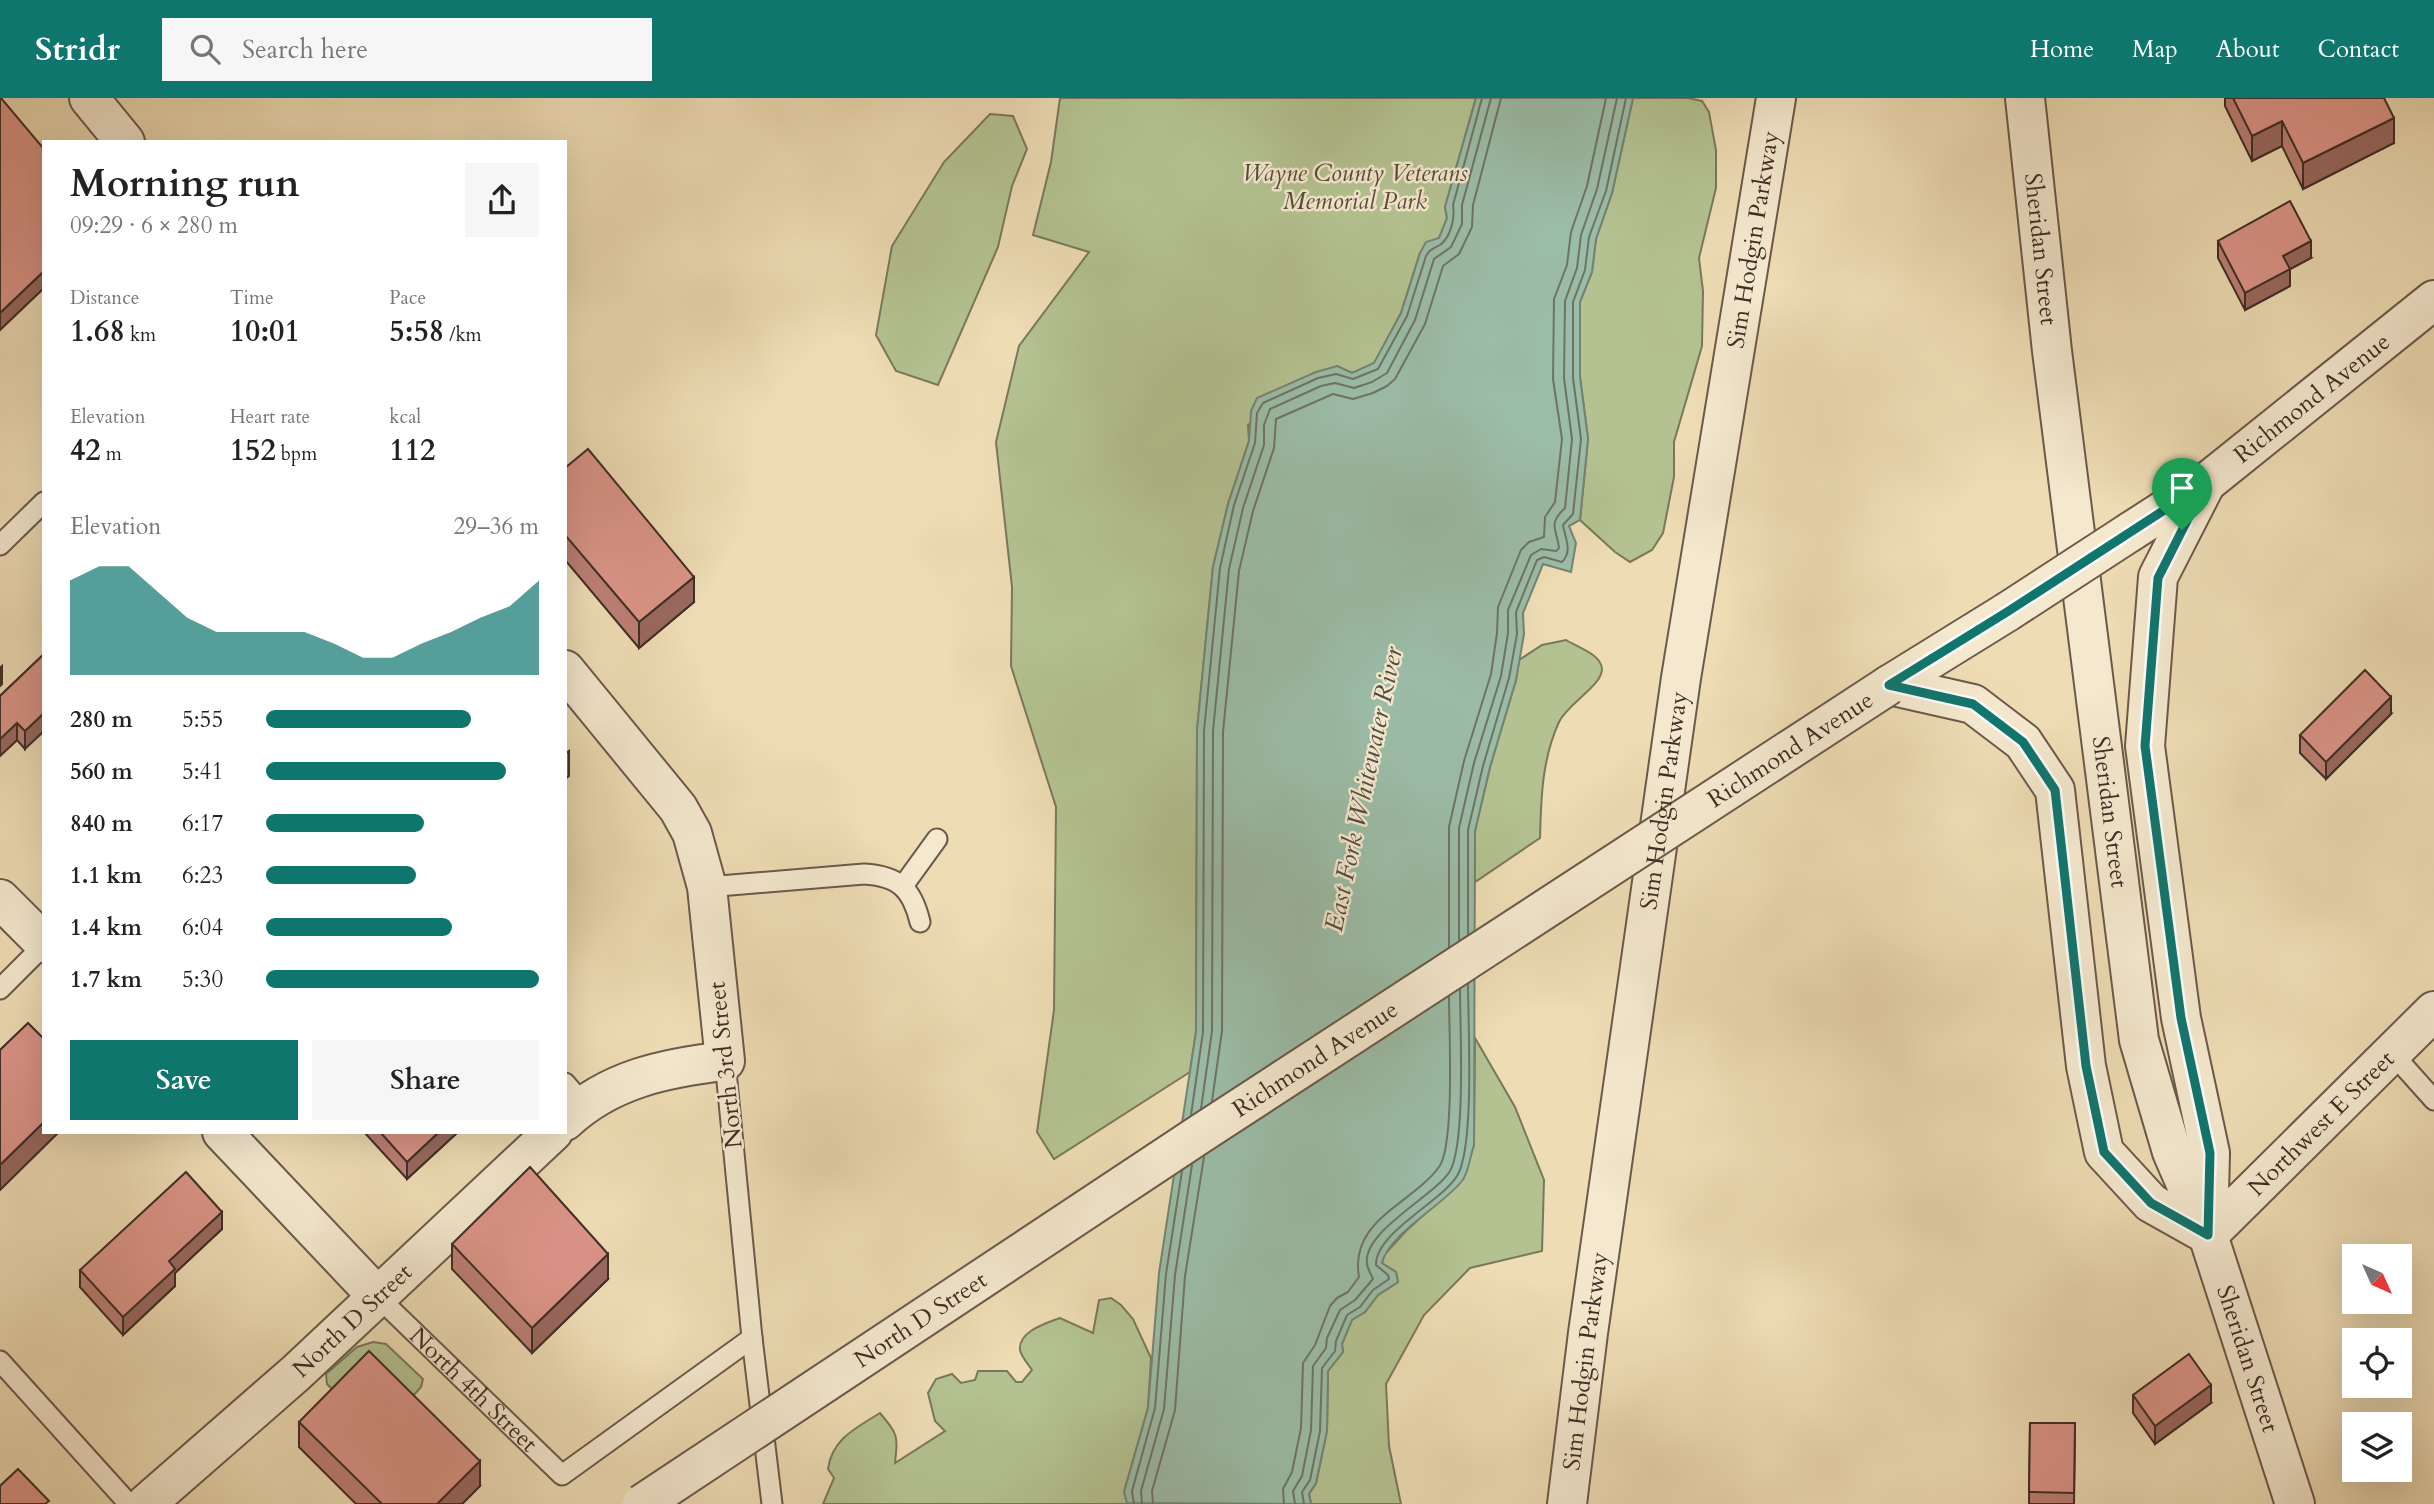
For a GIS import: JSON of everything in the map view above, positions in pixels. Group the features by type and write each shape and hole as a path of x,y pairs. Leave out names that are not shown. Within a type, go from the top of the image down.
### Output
{"street":[{"path":"89,98 123,140"},
{"name":"Sim Hodgin Parkway","path":"1567,1504 1588,1333 1681,678 1776,98"},
{"name":"Sheridan Street","path":"2025,98 2052,351 2139,1040 2172,1152 2208,1235 2295,1504"},
{"name":"Richmond Avenue","path":"1200,1133 1889,685 2206,483 2434,300"},
{"path":"1889,685 1973,704 2023,742 2055,790 2086,1066 2104,1152 2151,1203 2208,1235 2210,1153 2181,1018 2145,746 2158,578 2206,483"},
{"name":"North 3rd Street","path":"567,672 678,808 692,833 707,887 724,1061"},
{"path":"0,899 42,942"},
{"name":"Northwest E Street","path":"2208,1235 2434,1011"},
{"path":"571,1103 640,1076 676,1067 724,1061"},
{"name":"North D Street","path":"642,1504 1200,1133"},
{"name":"North 4th Street","path":"224,1134 378,1297"},
{"name":"North D Street","path":"146,1504 296,1373 551,1134"}],"lane":[{"path":"0,545 42,504"},
{"path":"903,886 937,839"},
{"path":"707,887 879,875 892,879 912,896 920,922"},
{"path":"0,989 42,946"},
{"path":"2392,1052 2434,1100"},
{"name":"North 3rd Street","path":"724,1061 772,1504"},
{"name":"North 4th Street","path":"378,1297 562,1475 752,1338"},
{"path":"0,1361 129,1504"}],"green space":[{"name":"Wayne County Veterans Memorial Park","path":"1060,98 1476,98 1445,207 1447,218 1439,238 1420,253 1401,313 1374,364 1352,373 1337,366 1248,425 1249,441 1228,504 1213,567 1197,730 1196,1032 1190,1072 1054,1159 1037,1132 1054,1010 1056,807 1011,666 1012,587 996,442 1019,346 1089,252 1033,235 1051,162"},
{"path":"1633,98 1688,98 1702,101 1709,112 1716,150 1716,188 1699,258 1703,291 1702,346 1674,442 1674,477 1663,533 1652,550 1630,562 1580,520 1588,439 1580,377 1580,302 1592,272 1596,239 1612,193"},
{"path":"990,114 1013,116 1027,149 1012,186 998,247 938,385 896,371 876,335 892,246 944,162"},
{"path":"1566,640 1598,659 1602,669 1597,682 1563,715 1553,736 1544,779 1540,838 1475,882 1475,831 1519,660 1542,645"},
{"path":"1475,1038 1515,1107 1544,1180 1542,1251 1470,1268 1424,1315 1386,1384 1389,1446 1401,1504 1311,1504 1309,1494 1316,1483 1327,1431 1328,1371 1343,1352 1342,1344 1352,1319 1365,1312 1378,1295 1398,1282 1396,1272 1382,1263 1384,1255 1463,1179 1474,1145"},
{"path":"1111,1298 1133,1319 1151,1358 1148,1408 1124,1492 1134,1504 823,1504 834,1478 828,1469 830,1459 840,1442 854,1429 880,1413 895,1436 895,1463 945,1431 935,1421 928,1393 936,1379 952,1374 961,1383 975,1380 978,1371 1007,1371 1016,1382 1022,1382 1032,1370 1020,1350 1028,1333 1060,1318 1093,1333 1099,1300"},
{"path":"373,1342 386,1344 423,1379 421,1387 405,1405 341,1398 327,1384 326,1374 357,1347"}],"water":[{"name":"East Fork Whitewater River","path":"1476,98 1633,98 1612,193 1596,239 1592,272 1580,302 1580,377 1588,439 1580,520 1569,526 1576,543 1571,572 1543,564 1523,613 1524,634 1516,680 1490,767 1475,831 1474,1145 1462,1181 1405,1231 1386,1252 1382,1263 1396,1272 1398,1282 1378,1295 1365,1312 1352,1320 1342,1344 1343,1352 1328,1371 1327,1431 1316,1483 1309,1494 1311,1504 1127,1503 1124,1492 1148,1408 1159,1273 1196,1032 1197,730 1213,567 1228,504 1249,441 1251,411 1257,398 1316,372 1337,366 1352,373 1374,363 1401,313 1420,253 1426,242 1439,238 1447,218 1445,207"}],"building":[{"path":"1,98 42,147 42,273 0,313"},
{"path":"2233,98 2384,98 2394,118 2303,163 2282,121 2252,136"},
{"path":"2290,201 2311,241 2283,256 2290,269 2245,293 2218,241"},
{"path":"588,449 694,577 639,622 567,537 567,466"},
{"path":"42,656 42,715 25,731 17,723 0,739 0,696"},
{"path":"2365,670 2391,697 2326,762 2300,735"},
{"path":"28,1023 42,1037 42,1124 0,1165 0,1050"},
{"path":"382,1134 437,1134 407,1162"},
{"path":"530,1167 608,1254 532,1328 452,1244"},
{"path":"186,1172 222,1212 169,1261 175,1269 123,1317 80,1270"},
{"path":"369,1351 480,1461 437,1504 382,1504 299,1422"},
{"path":"2189,1354 2211,1385 2155,1426 2133,1395"},
{"path":"2030,1423 2075,1423 2074,1493 2029,1492"},
{"path":"18,1469 49,1501 45,1504 0,1504 0,1486"}],"route":[{"path":"2206,483 2182,530 2158,578 2145,746 2181,1018 2210,1153 2208,1235 2151,1203 2104,1152 2086,1066 2055,790 2023,742 1973,704 1889,685 2206,483"}]}
